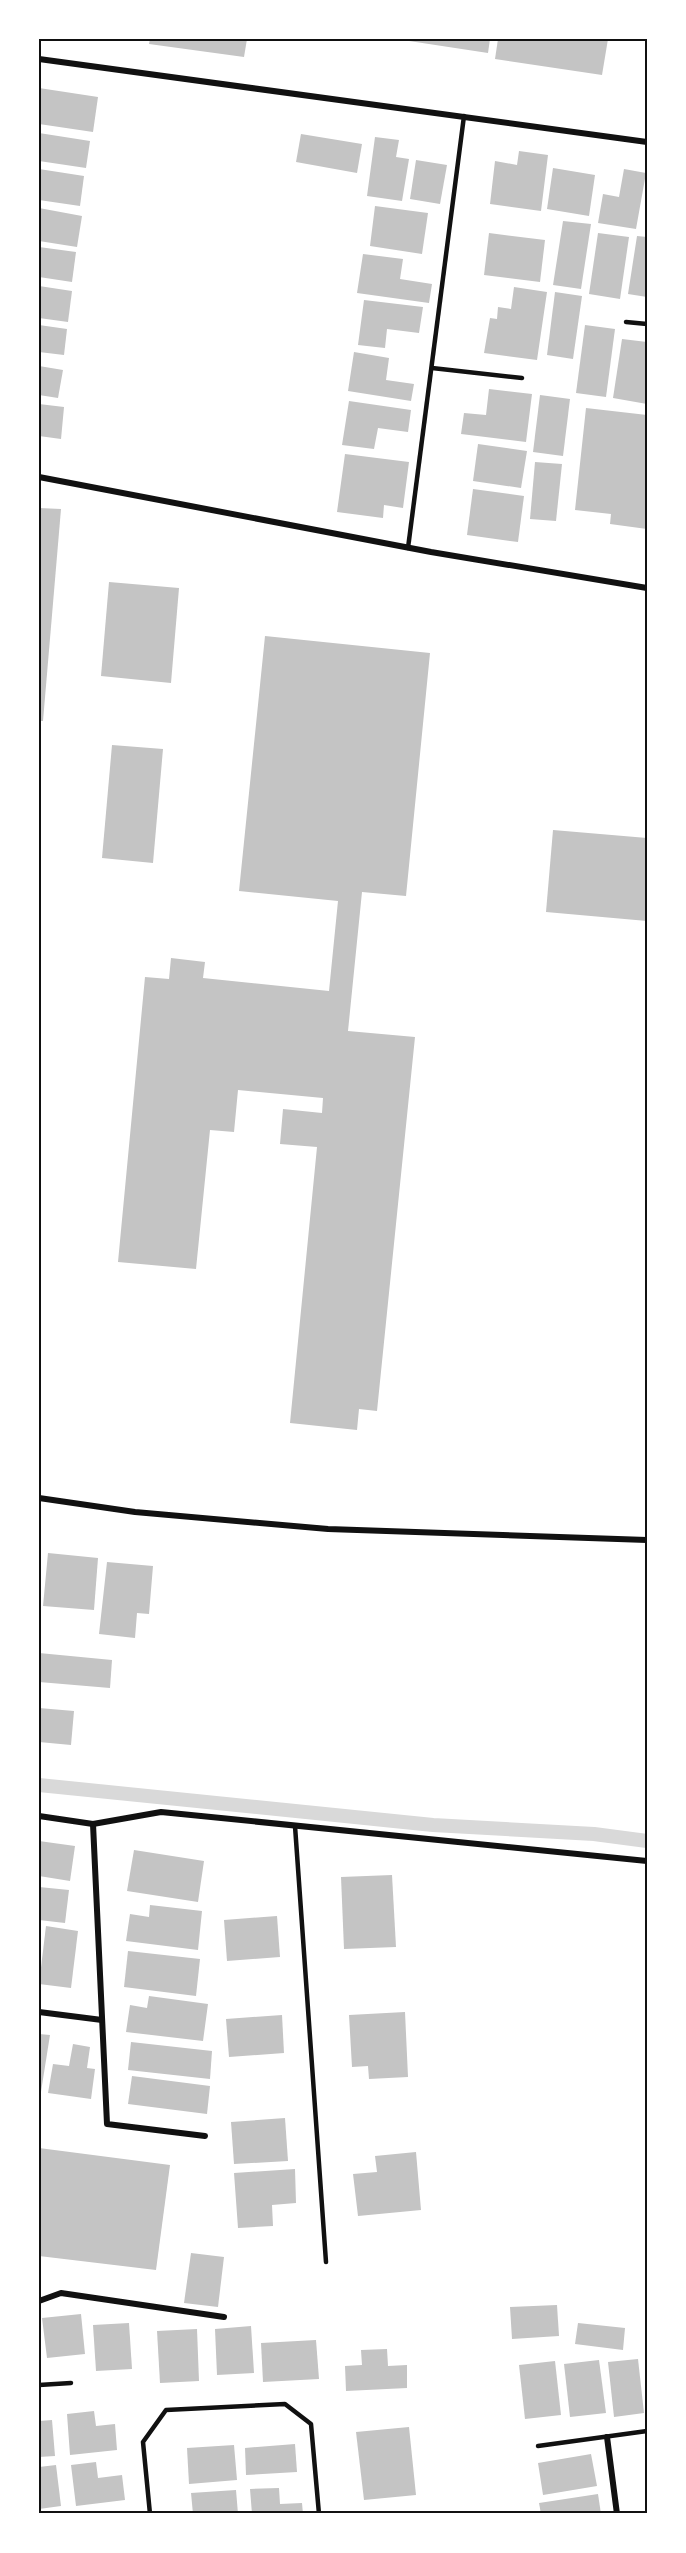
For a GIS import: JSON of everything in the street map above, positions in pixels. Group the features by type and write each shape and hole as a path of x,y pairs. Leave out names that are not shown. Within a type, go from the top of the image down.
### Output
{"street":[{"path":"39,59 647,142"},
{"path":"39,477 408,548 647,588"},
{"path":"39,1498 135,1512 327,1529 647,1540"},
{"path":"39,1816 93,1824 161,1812 647,1861"},
{"path":"93,1824 108,2124 206,2136"},
{"path":"39,2012 102,2020"},
{"path":"39,2301 61,2293 224,2317"},
{"path":"607,2437 617,2514"}],"lane":[{"path":"408,548 464,116"},
{"path":"626,322 647,324"},
{"path":"432,368 522,378"},
{"path":"295,1826 326,2262"},
{"path":"39,2385 71,2383"},
{"path":"150,2514 143,2442 166,2410 285,2404 311,2424 319,2514"},
{"path":"538,2446 647,2431"}],"building":[{"path":"150,39 247,39 244,57 149,44"},
{"path":"396,39 490,39 488,53"},
{"path":"498,39 608,39 602,75 495,59"},
{"path":"39,88 98,97 93,132 39,124"},
{"path":"39,133 90,141 86,168 39,161"},
{"path":"301,134 362,144 357,173 296,162"},
{"path":"375,137 399,140 396,157 409,159 402,201 367,196"},
{"path":"519,151 548,155 541,211 490,204 495,161 517,165"},
{"path":"416,160 447,165 440,204 410,199"},
{"path":"553,168 595,175 589,216 547,209"},
{"path":"39,169 84,176 80,206 39,200"},
{"path":"624,169 646,173 636,229 598,223 603,194 619,197"},
{"path":"375,206 428,213 422,254 370,246"},
{"path":"39,208 82,216 77,247 39,241"},
{"path":"563,221 591,224 581,289 553,285"},
{"path":"489,233 545,240 540,282 484,275"},
{"path":"598,233 629,237 620,299 589,294"},
{"path":"637,236 647,237 647,297 628,294"},
{"path":"39,247 76,252 72,282 39,277"},
{"path":"363,254 403,259 400,279 432,284 429,303 357,293"},
{"path":"39,286 72,291 68,322 39,318"},
{"path":"514,287 547,292 537,360 484,353 490,318 497,319 498,307 511,309"},
{"path":"555,292 582,296 573,359 547,355"},
{"path":"364,300 423,307 419,333 387,329 385,348 358,345"},
{"path":"39,325 67,329 64,355 39,352"},
{"path":"585,325 615,329 606,397 576,393"},
{"path":"622,339 647,342 647,404 613,398"},
{"path":"354,352 389,358 386,380 414,384 411,401 348,391"},
{"path":"39,366 63,370 58,398 39,395"},
{"path":"489,389 532,394 526,442 461,434 464,413 486,415"},
{"path":"540,395 570,399 563,456 533,452"},
{"path":"349,401 411,410 408,432 378,428 374,449 342,445"},
{"path":"39,404 64,407 61,439 39,436"},
{"path":"586,408 647,415 647,529 610,524 611,514 575,510"},
{"path":"478,444 527,451 521,488 473,481"},
{"path":"345,454 409,462 403,508 384,505 383,518 337,512"},
{"path":"535,462 562,464 556,521 530,519"},
{"path":"473,489 524,496 518,542 467,535"},
{"path":"39,508 61,509 43,721 39,721"},
{"path":"109,582 179,588 171,683 101,676"},
{"path":"265,636 430,653 406,896 362,892 348,1031 415,1037 377,1411 359,1409 357,1430 290,1423 317,1147 280,1144 283,1109 322,1113 323,1098 238,1090 234,1132 210,1130 196,1269 118,1262 145,977 169,979 171,958 205,962 203,978 329,991 338,901 239,891"},
{"path":"112,745 163,749 153,863 102,858"},
{"path":"553,830 647,838 647,921 546,912"},
{"path":"48,1553 98,1558 94,1610 43,1606"},
{"path":"107,1562 153,1566 149,1614 137,1613 135,1638 99,1634"},
{"path":"39,1653 112,1660 110,1688 39,1682"},
{"path":"39,1708 74,1711 71,1745 39,1742"},
{"path":"39,1841 75,1846 70,1881 39,1876"},
{"path":"134,1850 204,1861 198,1902 127,1891"},
{"path":"392,1875 396,1947 344,1949 341,1877"},
{"path":"39,1887 69,1890 65,1923 39,1920"},
{"path":"150,1905 202,1911 198,1950 126,1941 130,1914 149,1917"},
{"path":"277,1916 280,1957 227,1961 224,1920"},
{"path":"46,1926 78,1931 71,1988 39,1984"},
{"path":"128,1951 200,1959 196,1996 124,1987"},
{"path":"149,1996 208,2004 203,2041 126,2032 130,2005 147,2008"},
{"path":"405,2012 408,2077 369,2079 368,2066 352,2067 349,2015"},
{"path":"282,2015 284,2053 229,2057 226,2019"},
{"path":"39,2034 50,2035 40,2098 39,2098"},
{"path":"131,2042 212,2051 210,2079 128,2070"},
{"path":"73,2044 90,2047 87,2068 95,2069 91,2099 48,2093 53,2064 69,2066"},
{"path":"132,2076 210,2086 207,2114 128,2104"},
{"path":"285,2118 288,2161 234,2164 231,2122"},
{"path":"39,2148 170,2165 156,2270 39,2256"},
{"path":"416,2152 421,2210 358,2216 353,2174 377,2172 375,2156"},
{"path":"295,2169 296,2203 272,2205 273,2226 238,2228 234,2173"},
{"path":"191,2253 224,2257 218,2307 184,2303"},
{"path":"557,2305 559,2336 512,2339 510,2307"},
{"path":"81,2314 85,2354 47,2358 42,2318"},
{"path":"129,2323 132,2369 96,2371 93,2325"},
{"path":"578,2323 625,2328 623,2350 575,2344"},
{"path":"251,2326 254,2373 217,2375 215,2329"},
{"path":"197,2329 199,2381 160,2383 157,2331"},
{"path":"316,2340 319,2379 263,2382 261,2343"},
{"path":"387,2349 388,2366 407,2365 407,2388 346,2391 345,2366 362,2365 361,2350"},
{"path":"638,2359 644,2413 614,2417 608,2362"},
{"path":"599,2360 606,2413 570,2417 564,2364"},
{"path":"555,2361 561,2415 525,2419 519,2365"},
{"path":"94,2411 96,2426 115,2424 117,2450 70,2455 67,2414"},
{"path":"52,2420 55,2456 39,2457 39,2421"},
{"path":"409,2427 416,2495 364,2500 356,2432"},
{"path":"295,2444 297,2472 246,2475 245,2448"},
{"path":"234,2445 237,2480 189,2484 187,2448"},
{"path":"591,2454 597,2486 543,2495 538,2463"},
{"path":"96,2462 98,2478 122,2475 125,2500 76,2506 71,2465"},
{"path":"56,2465 61,2506 39,2509 39,2467"},
{"path":"279,2488 280,2504 302,2503 303,2514 252,2514 250,2489"},
{"path":"236,2490 238,2514 193,2514 191,2493"},
{"path":"598,2494 601,2514 541,2514 539,2503"}],"waterway":[{"path":"39,1785 433,1825 594,1834 647,1841"}]}
